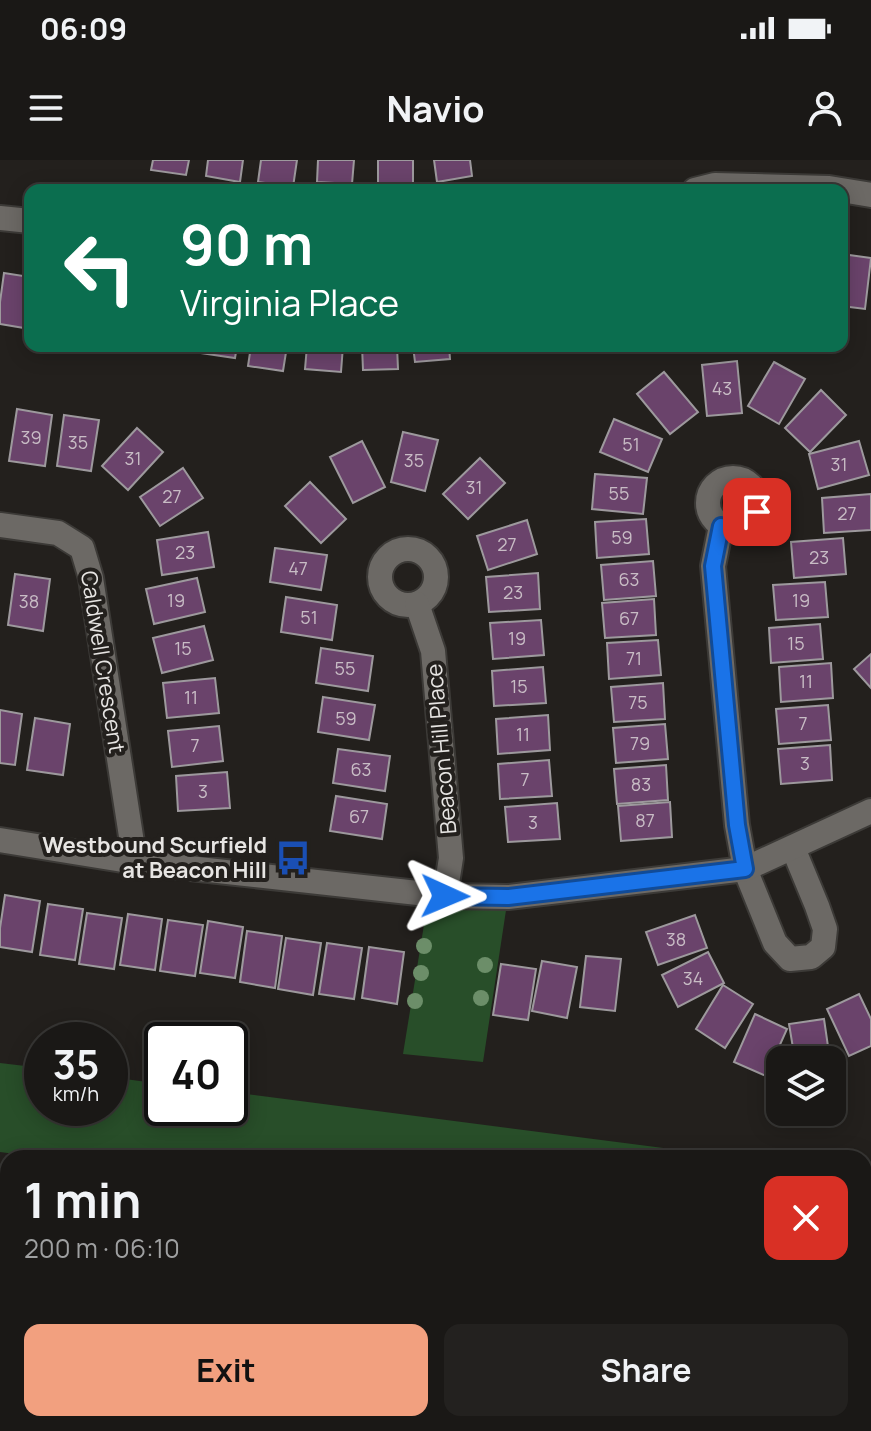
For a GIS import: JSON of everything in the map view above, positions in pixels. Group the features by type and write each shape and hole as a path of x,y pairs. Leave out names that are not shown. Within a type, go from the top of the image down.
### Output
{"street":[{"path":"848,191 871,195"},
{"path":"0,218 24,220"},
{"name":"Caldwell Crescent","path":"0,525 58,533 82,548 91,578 135,862"},
{"path":"721,526 713,566 737,825 745,869 775,943 790,959 811,957 823,947 825,929 793,848"},
{"name":"Beacon Hill Place","path":"417,604 433,651 451,858 445,896"},
{"path":"0,840 135,862 445,896 508,897 745,869 871,811"}],"green space":[{"path":"429,894 508,897 483,1062 403,1054"},
{"path":"0,1063 24,1066 24,1126 128,1126 128,1079 144,1082 144,1126 248,1126 248,1094 679,1150 0,1150"}],"building":[{"path":"153,160 189,160 186,175 151,170"},
{"path":"208,160 243,160 240,182 206,176"},
{"path":"261,160 297,160 293,184 258,182"},
{"path":"318,160 354,160 352,184 317,182"},
{"path":"378,160 413,160 413,184 378,184"},
{"path":"434,160 470,160 472,176 437,182"},
{"path":"848,255 871,258 865,309 848,307"},
{"path":"4,273 24,276 24,328 0,324"},
{"path":"200,352 236,352 235,358"},
{"path":"250,352 286,352 283,371 248,366"},
{"path":"306,352 343,352 341,372 305,369"},
{"path":"362,352 397,352 398,369 363,370"},
{"path":"414,352 449,352 450,359 415,362"},
{"path":"737,361 742,413 707,416 702,365"},
{"path":"774,362 805,379 779,424 748,406"},
{"path":"664,372 698,412 670,434 637,394"},
{"path":"821,390 846,415 810,452 785,428"},
{"path":"17,409 52,415 45,466 9,461"},
{"path":"64,415 99,420 91,471 57,466"},
{"path":"614,419 662,439 648,472 600,452"},
{"path":"137,428 163,452 128,490 102,466"},
{"path":"403,432 438,440 425,491 391,482"},
{"path":"362,441 385,487 353,503 330,457"},
{"path":"859,441 869,475 818,489 809,454"},
{"path":"480,458 505,483 468,519 443,494"},
{"path":"183,468 203,498 160,526 140,497"},
{"path":"595,474 647,478 643,514 592,509"},
{"path":"310,482 346,519 321,543 285,506"},
{"path":"871,494 871,530 824,533 822,498"},
{"path":"646,519 649,554 597,558 595,522"},
{"path":"527,520 537,554 488,570 477,536"},
{"path":"208,532 214,567 162,575 157,540"},
{"path":"843,538 846,574 794,578 791,542"},
{"path":"275,548 327,555 321,590 270,582"},
{"path":"653,561 656,596 604,600 601,565"},
{"path":"538,573 540,609 489,612 486,577"},
{"path":"15,574 50,579 43,631 8,625"},
{"path":"197,578 205,612 154,624 146,589"},
{"path":"825,582 828,617 776,620 773,585"},
{"path":"286,597 337,605 332,640 281,632"},
{"path":"654,599 656,635 605,638 602,603"},
{"path":"541,620 544,655 493,659 490,623"},
{"path":"820,624 823,659 771,663 769,628"},
{"path":"204,626 213,660 162,673 153,638"},
{"path":"658,640 661,675 609,679 607,643"},
{"path":"321,648 373,656 368,691 316,683"},
{"path":"871,654 871,688 854,669"},
{"path":"831,663 833,698 781,702 779,667"},
{"path":"543,667 546,703 494,706 492,671"},
{"path":"215,678 219,713 167,718 163,683"},
{"path":"663,683 665,719 614,722 611,687"},
{"path":"323,697 375,705 369,740 318,732"},
{"path":"828,705 831,740 779,744 776,709"},
{"path":"0,710 22,714 15,765 0,763"},
{"path":"548,715 550,750 498,754 496,719"},
{"path":"35,718 70,724 63,775 27,770"},
{"path":"665,724 668,759 616,763 613,728"},
{"path":"219,726 223,761 172,767 168,731"},
{"path":"830,745 832,780 781,784 778,749"},
{"path":"338,749 390,756 385,791 333,783"},
{"path":"549,760 552,796 500,799 498,764"},
{"path":"666,765 668,800 617,804 614,769"},
{"path":"227,772 230,808 178,811 176,776"},
{"path":"336,796 387,804 382,839 330,831"},
{"path":"670,802 672,837 621,841 618,806"},
{"path":"557,803 560,839 508,842 505,807"},
{"path":"5,895 40,901 32,952 0,947"},
{"path":"48,904 83,909 75,960 40,955"},
{"path":"87,913 122,918 114,969 79,964"},
{"path":"128,914 162,919 155,970 120,965"},
{"path":"695,915 707,948 658,965 646,932"},
{"path":"168,920 203,925 195,976 160,971"},
{"path":"208,921 243,927 235,978 200,973"},
{"path":"247,931 282,936 275,988 240,982"},
{"path":"286,938 321,943 313,995 278,989"},
{"path":"327,943 362,948 354,999 319,994"},
{"path":"369,947 404,952 397,1004 362,998"},
{"path":"708,952 724,983 678,1007 662,975"},
{"path":"586,956 621,959 615,1011 580,1007"},
{"path":"542,961 577,967 567,1018 532,1011"},
{"path":"501,964 536,969 528,1020 493,1015"},
{"path":"723,985 753,1004 725,1048 696,1029"},
{"path":"859,994 871,1019 871,1046 849,1056 827,1009"},
{"path":"755,1014 787,1029 779,1046 766,1046 766,1076 734,1062"},
{"path":"824,1019 828,1046 793,1046 789,1024"}],"place":[{"name":"Westbound Scurfield at Beacon Hill","path":"293,858"}],"route":[{"path":"445,896 508,897 745,869 737,825 713,566 721,526 738,529 752,520 757,512"}]}
